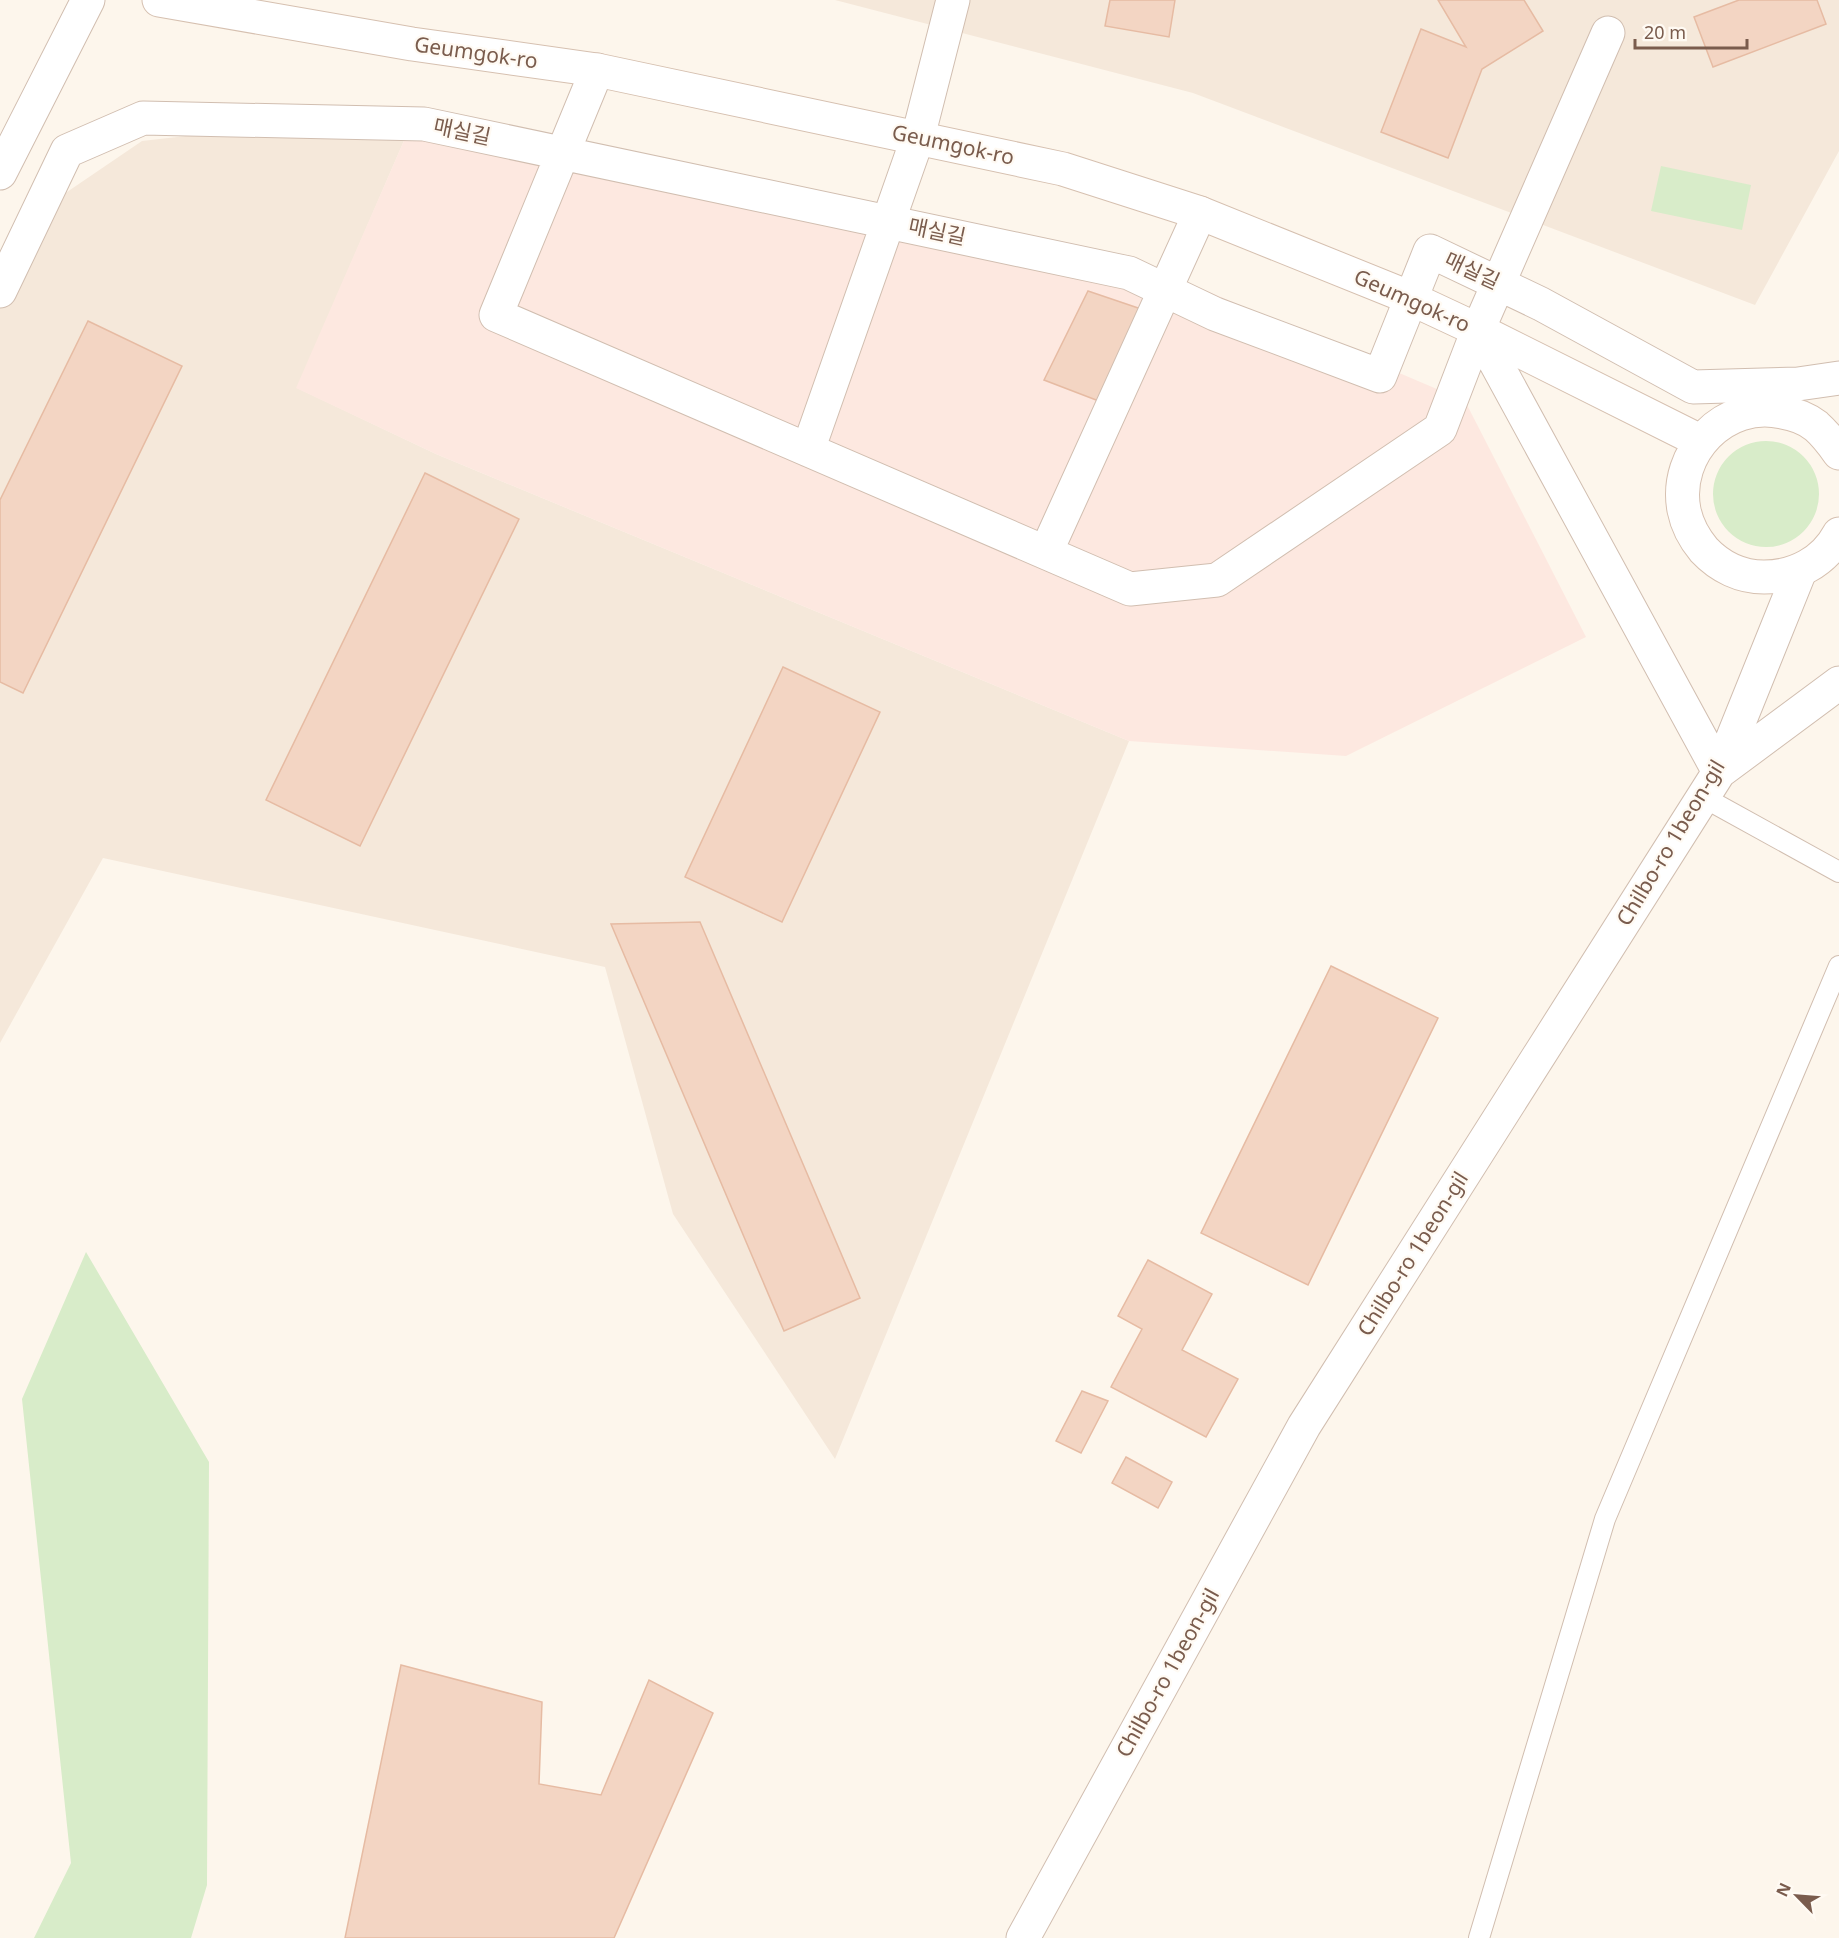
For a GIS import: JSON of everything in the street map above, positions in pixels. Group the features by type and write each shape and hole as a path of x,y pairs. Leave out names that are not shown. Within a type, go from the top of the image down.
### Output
{"street":[{"path":"0,173 88,0"},
{"name":"Geumgok-ro","path":"159,0 412,44 597,70 1063,169 1200,213 1410,299 1478,330 1700,441"},
{"path":"808,450 918,137 953,0"},
{"path":"597,70 496,315 1130,589 1217,580 1440,429 1478,330 1608,33"},
{"name":"매실길","path":"0,291 67,150 143,118 424,124 1129,273 1215,314 1380,376 1430,251 1541,304 1693,387 1798,384 1839,378"},
{"path":"1046,552 1200,213"},
{"path":"1478,330 1711,784 1839,683"},
{"path":"1836,441 1814,424 1794,415 1774,410 1753,411 1733,416 1715,427 1700,441 1683,480 1682,501 1687,523 1698,543 1714,560 1733,571 1755,577 1778,577 1800,571 1819,558 1839,534"},
{"name":"Chilbo-ro 1beon-gil","path":"1023,1938 1304,1426 1711,784 1800,571"}],"lane":[{"path":"1711,784 1839,872"},
{"path":"1479,1938 1605,1520 1839,966"}],"shaded area":[{"path":"835,0 1839,0 1839,151 1755,305 1193,93"},
{"path":"264,127 406,136 297,388 436,454 1129,741 835,1459 673,1214 605,967 103,858 0,1043 0,302 42,209 142,141"},
{"path":"406,136 1127,257 1465,401 1586,637 1346,756 1129,741 436,454 296,388"}],"green space":[{"path":"1661,166 1751,185 1742,230 1651,211"},
{"path":"1766,441 1786,445 1803,457 1815,474 1819,494 1815,514 1803,531 1786,543 1766,547 1746,543 1729,531 1717,514 1713,494 1717,474 1729,457 1746,445"},
{"path":"86,1252 209,1462 207,1885 191,1938 34,1938 71,1863 22,1399"}],"building":[{"path":"1110,0 1175,0 1169,37 1105,26"},
{"path":"1438,0 1524,0 1543,31 1482,69 1448,158 1381,132 1421,29 1466,47"},
{"path":"1739,0 1817,0 1826,24 1713,67 1694,17"},
{"path":"1088,291 1147,311 1104,403 1044,380"},
{"path":"88,321 182,366 23,693 0,682 0,500"},
{"path":"425,473 519,519 360,846 266,800"},
{"path":"783,667 880,712 782,922 685,877"},
{"path":"700,922 860,1298 784,1331 611,924"},
{"path":"1331,966 1438,1018 1308,1285 1201,1233"},
{"path":"1148,1260 1212,1294 1182,1350 1238,1379 1206,1437 1111,1387 1142,1329 1118,1316"},
{"path":"1082,1391 1108,1401 1081,1453 1056,1441"},
{"path":"1126,1457 1172,1482 1158,1508 1112,1483"},
{"path":"401,1665 542,1702 539,1784 601,1795 649,1680 713,1713 614,1938 345,1938"}]}
